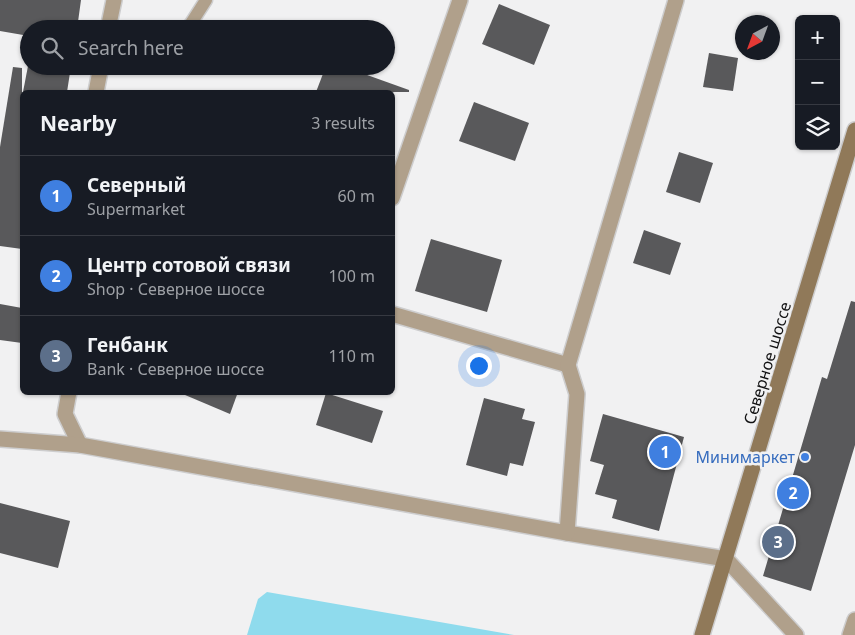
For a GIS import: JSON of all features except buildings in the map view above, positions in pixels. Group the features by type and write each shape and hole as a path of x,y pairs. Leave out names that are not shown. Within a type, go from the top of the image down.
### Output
{"main road":[{"name":"Северное шоссе","path":"702,635 850,164 855,130"}],"street":[{"path":"110,20 114,0"},
{"path":"395,189 460,0"},
{"path":"567,533 577,394 568,365 676,0"},
{"path":"96,90 99,75"},
{"path":"395,315 568,365"},
{"path":"68,395 65,414 80,445"},
{"path":"0,440 80,445 726,560 796,635"},
{"path":"850,635 855,620"}],"lane":[{"path":"194,20 206,0"}],"water":[{"path":"267,592 514,635 247,635 258,599"}],"place":[{"name":"Северный","path":"665,452"},
{"name":"Минимаркет","path":"805,457"},
{"name":"Центр сотовой связи","path":"793,493"},
{"name":"Генбанк","path":"778,542"}]}
